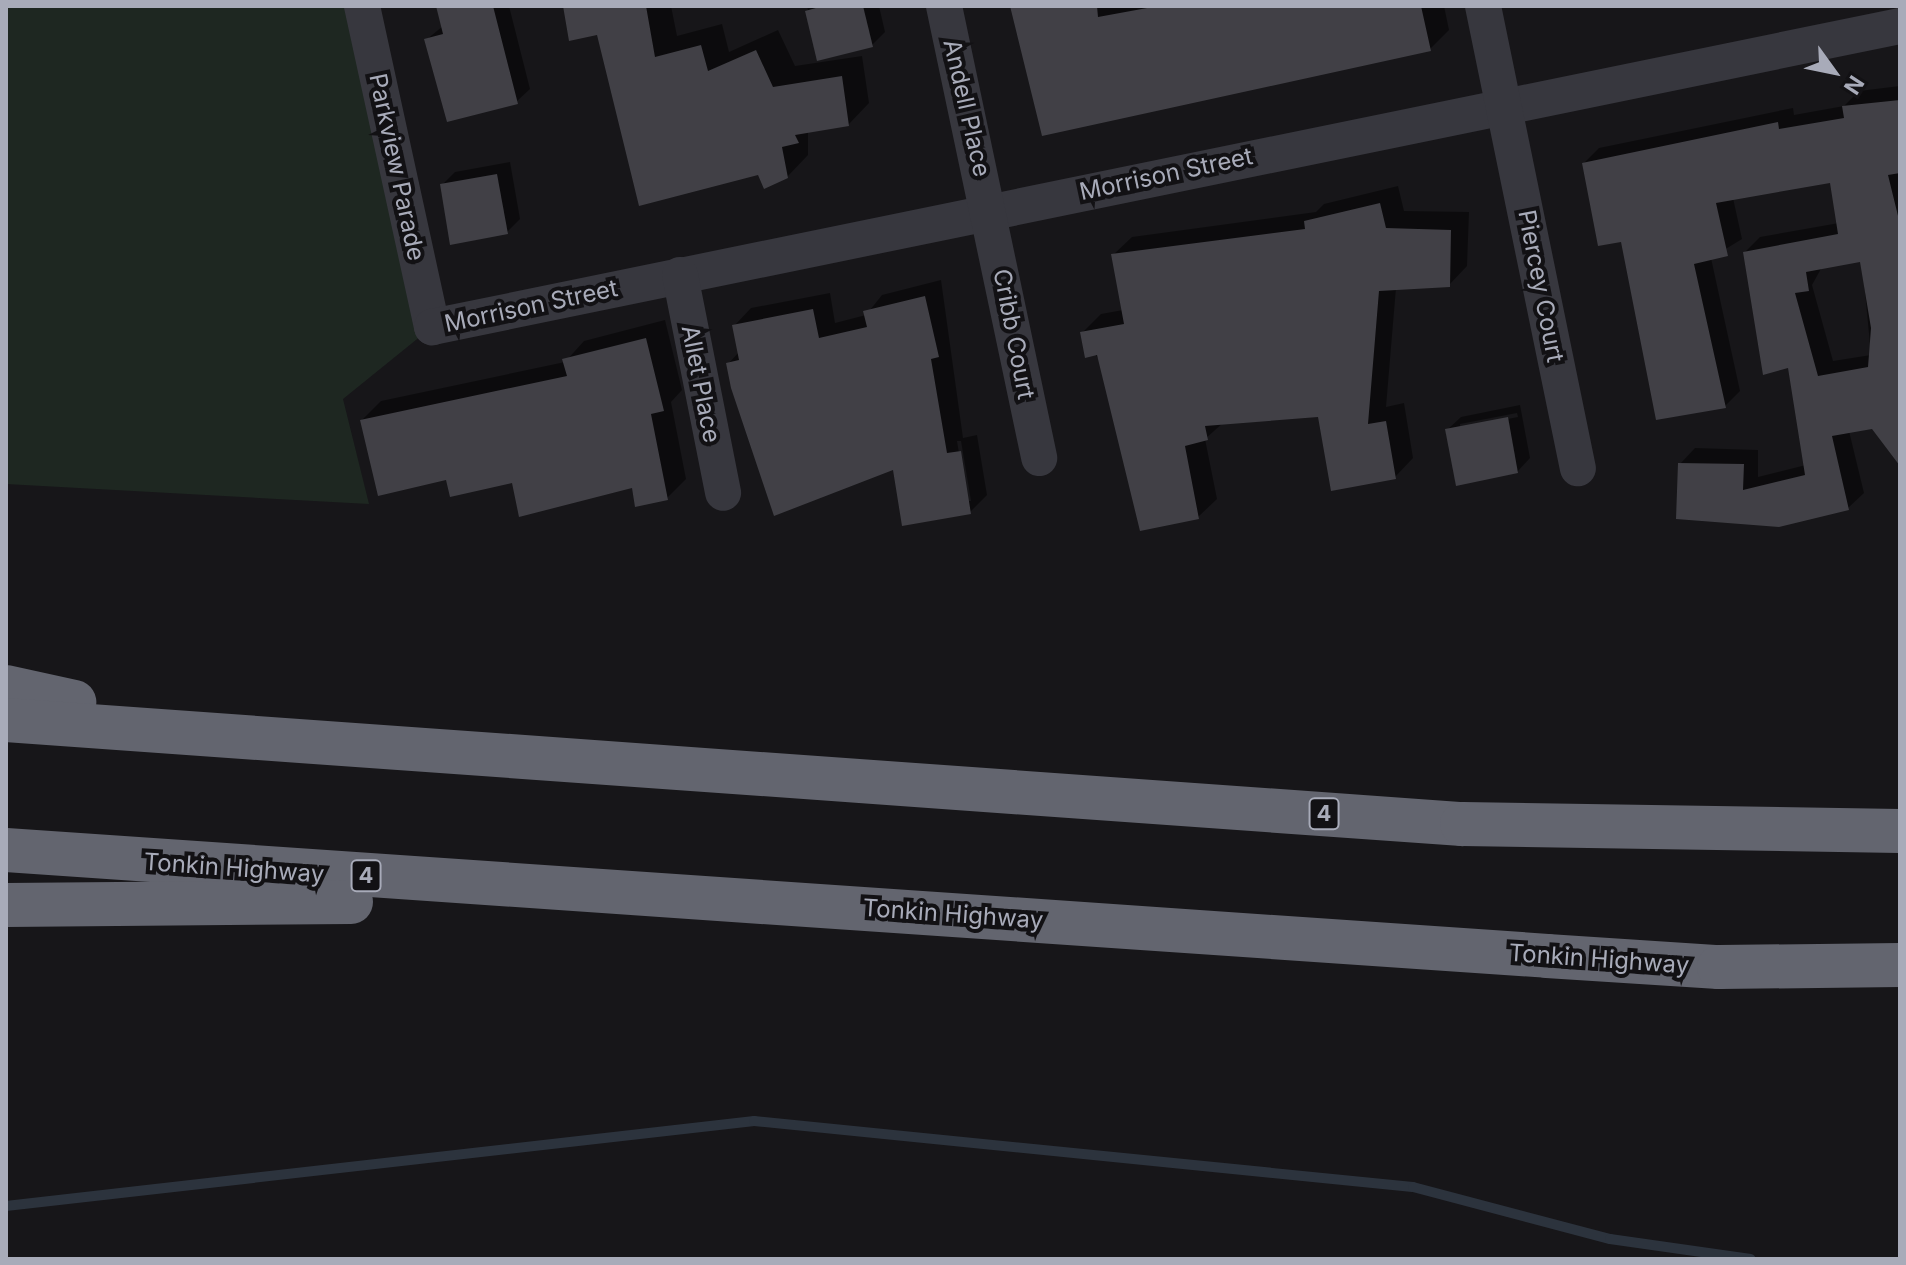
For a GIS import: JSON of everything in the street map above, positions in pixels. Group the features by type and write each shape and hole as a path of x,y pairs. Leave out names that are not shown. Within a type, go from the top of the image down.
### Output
{"highway":[{"path":"6,687 231,735"},
{"name":"4","path":"6,720 1462,824 1900,831"},
{"name":"Tonkin Highway","path":"6,850 1719,967 1900,965"},
{"path":"6,905 726,898"}],"street":[{"name":"Parkview Parade","path":"362,6 432,327"},
{"name":"Andell Place","path":"944,6 990,210"},
{"name":"Piercey Court","path":"1483,6 1578,468"},
{"name":"Morrison Street","path":"432,327 1504,103 1900,26"},
{"name":"Cribb Court","path":"990,210 1039,458"},
{"name":"Allet Place","path":"680,275 723,493"}],"shaded area":[{"path":"6,6 362,6 432,327 343,399 369,504 6,484"}],"building":[{"path":"436,6 493,6 518,104 447,122 424,39 443,34"},
{"path":"563,6 646,6 655,57 701,45 708,71 756,50 773,87 842,76 849,126 795,135 799,143 782,147 788,178 764,189 758,175 639,206 597,35 569,41"},
{"path":"823,6 863,6 873,47 817,61 805,11"},
{"path":"1010,6 1097,6 1098,17 1158,6 1421,6 1431,51 1042,136"},
{"path":"1900,100 1900,173 1888,175 1900,224 1900,466 1872,429 1832,436 1849,510 1779,527 1676,519 1678,463 1744,464 1743,490 1805,475 1788,368 1763,375 1743,252 1838,234 1830,183 1716,203 1728,256 1694,264 1726,408 1656,420 1621,242 1598,246 1582,163 1778,122 1779,129 1844,118 1842,106","holes":["1860,262 1871,328 1868,367 1818,376 1795,293 1809,291 1806,272"]},
{"path":"497,174 508,234 450,245 440,184"},
{"path":"1380,203 1386,228 1451,230 1450,287 1379,291 1368,424 1386,421 1396,479 1331,491 1318,417 1205,426 1208,440 1185,446 1199,519 1140,531 1097,355 1085,358 1080,332 1124,324 1111,254 1305,229 1304,221"},
{"path":"925,296 939,357 931,359 947,453 961,451 971,514 902,526 893,470 774,516 731,388 726,363 739,360 732,325 813,309 819,338 867,327 863,311"},
{"path":"646,338 664,411 651,414 668,500 635,507 632,488 519,517 512,483 450,497 446,480 378,496 360,420 567,376 562,359"},
{"path":"1508,417 1518,473 1456,486 1445,429"}],"waterway":[{"path":"6,1206 754,1121 1413,1187 1610,1239 1751,1259"}]}
